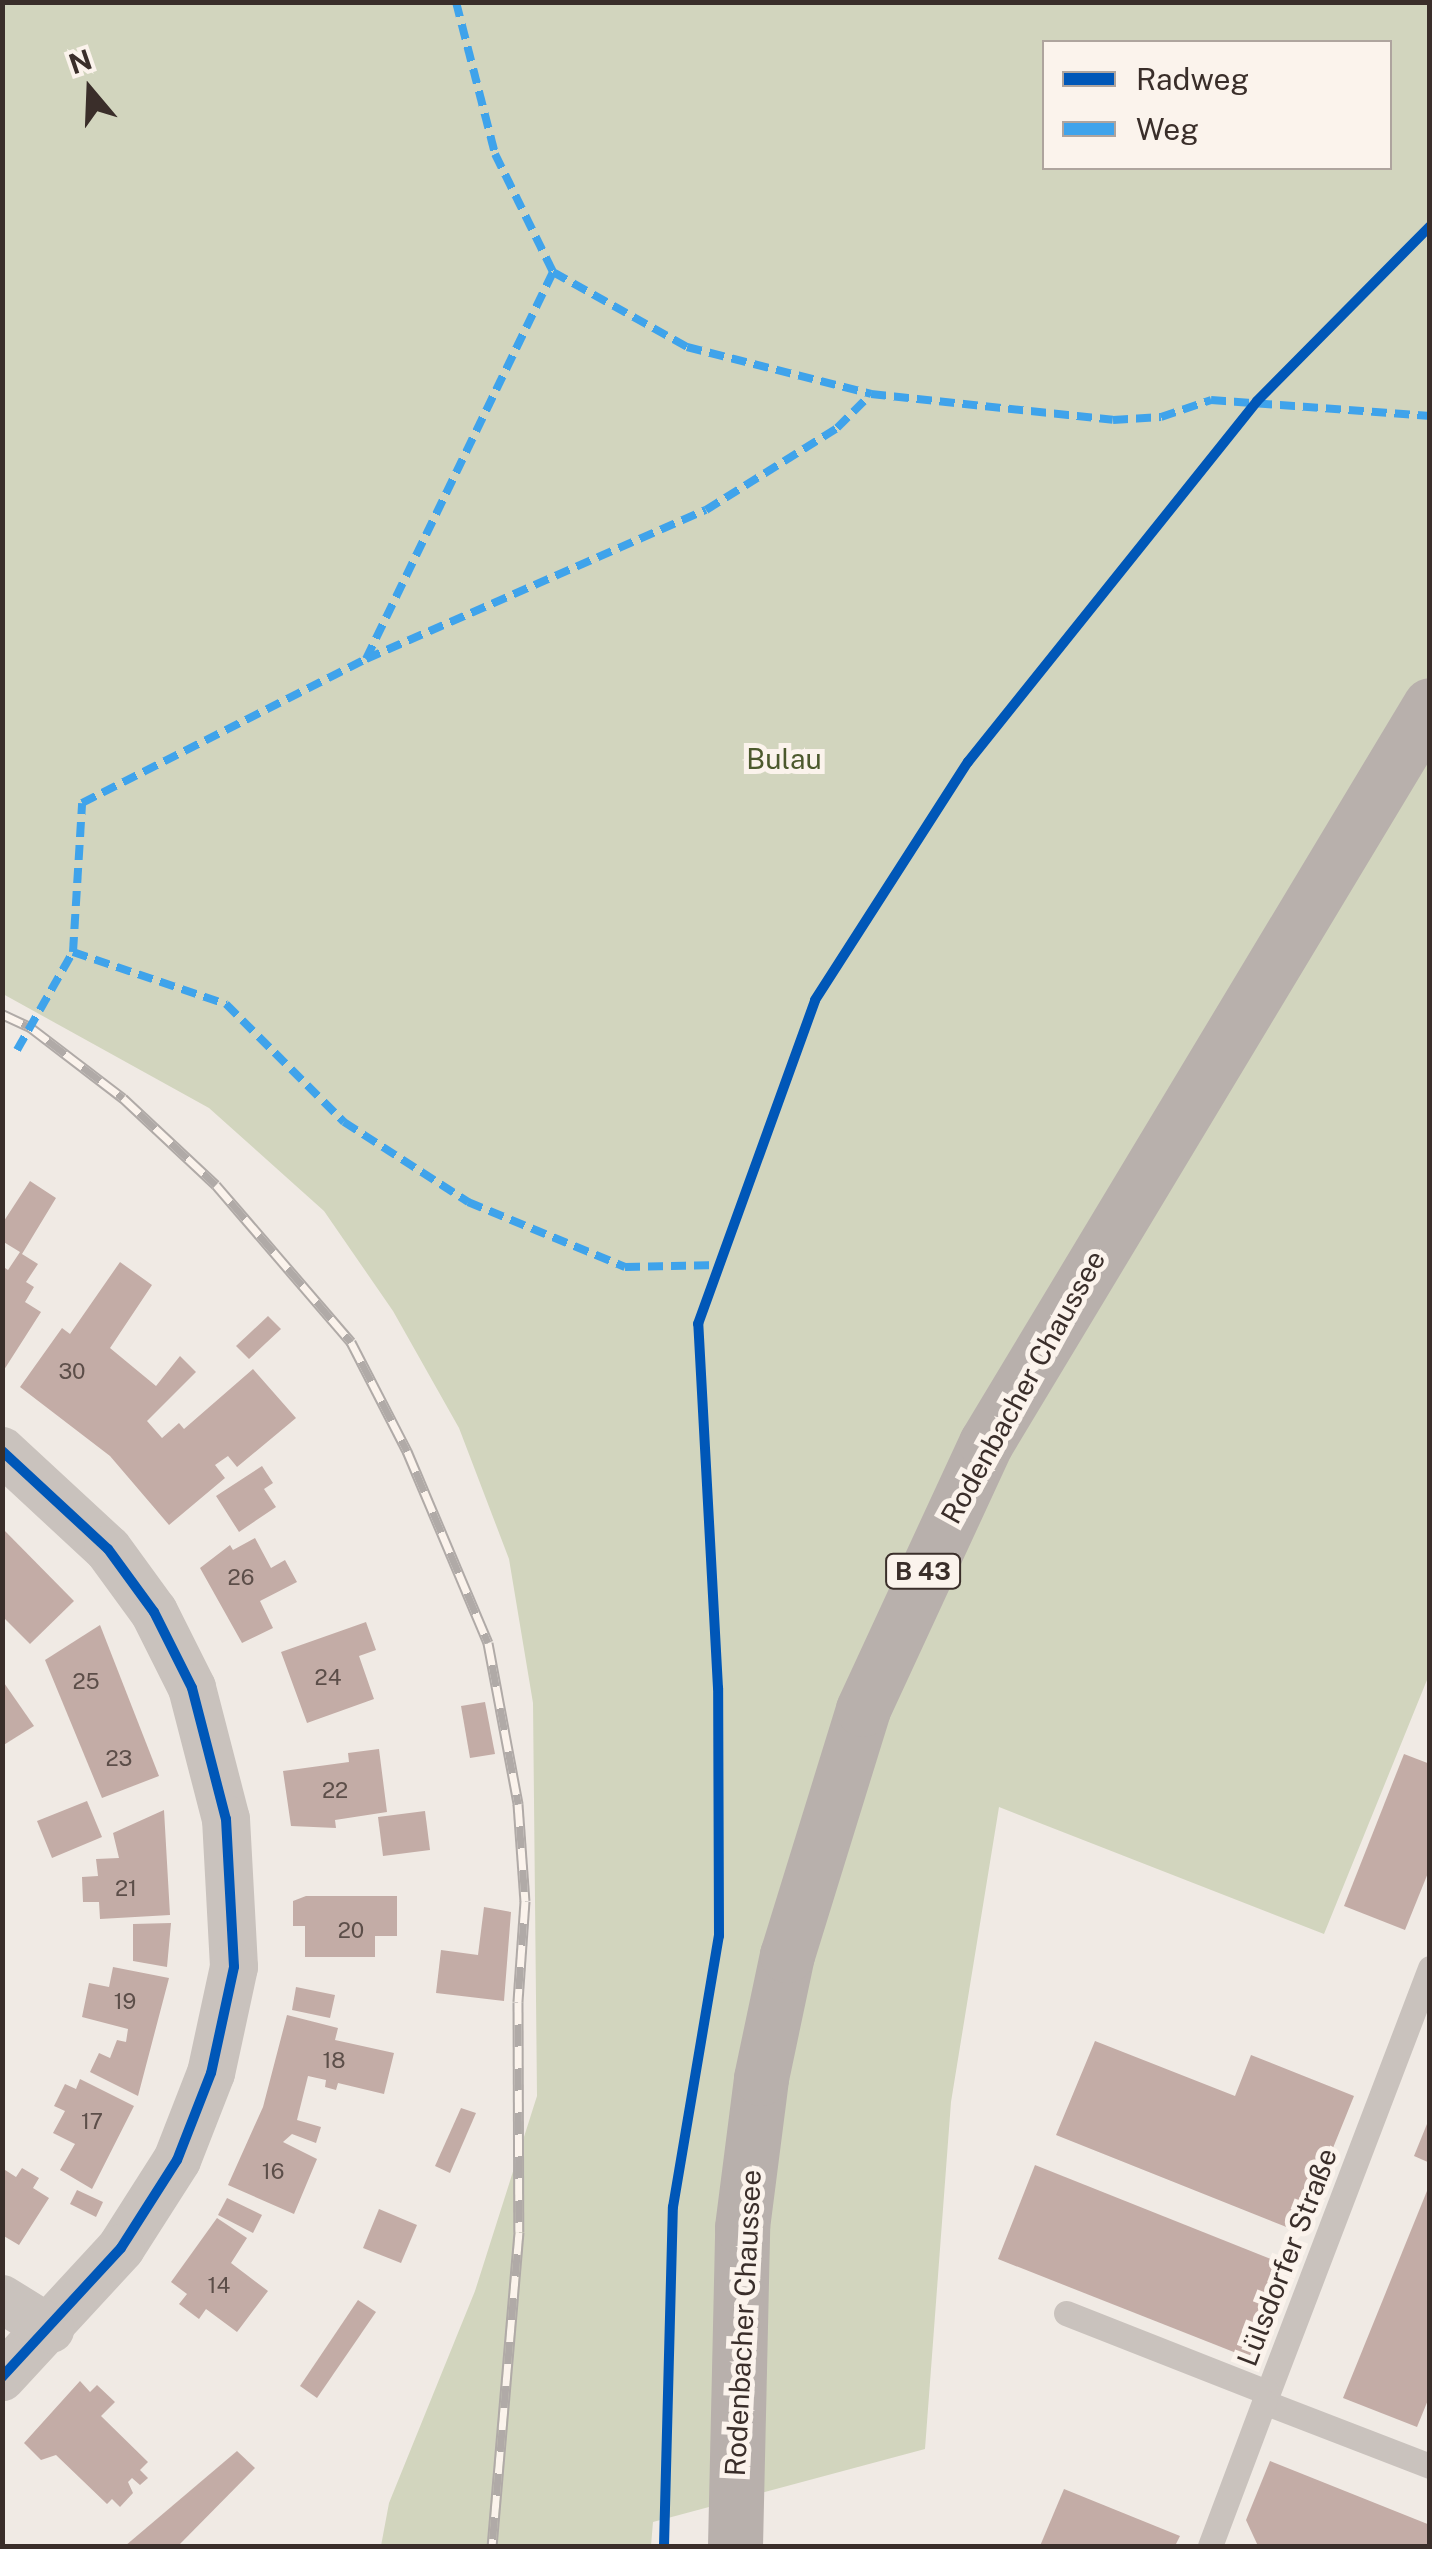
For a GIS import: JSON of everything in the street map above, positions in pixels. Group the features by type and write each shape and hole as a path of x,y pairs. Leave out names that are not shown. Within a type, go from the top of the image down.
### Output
{"main road":[{"name":"Rodenbacher Chaussee","path":"734,2546 742,2227 762,2078 786,1955 863,1709 986,1443 1430,705"}],"street":[{"path":"2,1452 108,1548 154,1612 192,1688 216,1763 234,1898 234,1967 198,2114 121,2248 2,2377"},
{"path":"2,2299 50,2329"}],"lane":[{"name":"Lülsdorfer Straße","path":"1426,1985 1266,2397 1430,2466"},
{"path":"1066,2313 1266,2397 1210,2546"}],"green space":[{"name":"Bulau","path":"3,3 1429,3 1429,1675 1324,1934 999,1807 951,2102 925,2449 653,2522 651,2546 381,2546 389,2503 475,2291 537,2096 533,1703 509,1559 459,1428 393,1311 324,1211 209,1108 3,994"}],"building":[{"path":"30,1181 56,1198 22,1254 38,1264 26,1282 34,1287 25,1302 41,1312 2,1373 2,1266 8,1270 20,1252 2,1241 2,1224"},
{"path":"120,1262 152,1285 110,1348 156,1386 180,1356 196,1372 147,1421 162,1438 179,1423 184,1429 253,1369 296,1418 237,1467 228,1456 215,1465 225,1478 169,1525 110,1456 20,1387 62,1328 70,1334"},
{"path":"268,1316 281,1329 249,1359 236,1346"},
{"path":"262,1466 273,1483 264,1489 276,1507 239,1532 216,1496"},
{"path":"2,1528 74,1601 30,1644 2,1616"},
{"path":"255,1538 271,1568 285,1560 297,1582 260,1601 273,1628 242,1643 200,1568 230,1545 233,1550"},
{"path":"366,1622 376,1650 359,1656 374,1699 307,1723 281,1652"},
{"path":"100,1625 159,1776 102,1798 45,1660"},
{"path":"2,1680 34,1726 2,1746"},
{"path":"485,1702 495,1754 470,1758 461,1706"},
{"path":"379,1749 387,1812 335,1820 336,1828 291,1826 283,1771 349,1762 348,1753"},
{"path":"1404,1754 1430,1764 1430,1868 1405,1930 1344,1906"},
{"path":"87,1801 102,1837 52,1858 37,1821"},
{"path":"164,1810 170,1915 100,1919 99,1902 83,1902 82,1877 98,1876 96,1859 119,1858 113,1833"},
{"path":"425,1811 430,1850 383,1856 378,1817"},
{"path":"306,1896 397,1896 397,1936 375,1936 375,1957 305,1957 305,1926 293,1926 293,1901"},
{"path":"484,1907 511,1912 504,2001 436,1993 441,1950 478,1955"},
{"path":"171,1923 167,1967 133,1961 133,1924"},
{"path":"113,1967 169,1978 138,2096 90,2072 99,2053 110,2058 117,2040 126,2042 128,2029 82,2017 89,1983 109,1987"},
{"path":"296,1987 335,1995 330,2018 292,2010"},
{"path":"287,2015 338,2028 335,2040 394,2053 384,2094 338,2083 336,2090 325,2087 326,2080 308,2076 297,2120 321,2127 316,2143 292,2134 283,2142 317,2159 294,2214 228,2185 263,2107"},
{"path":"1095,2041 1235,2096 1251,2055 1354,2096 1299,2232 1056,2135"},
{"path":"80,2079 134,2106 92,2189 60,2170 75,2144 53,2133 65,2111 54,2106 65,2084 76,2089"},
{"path":"461,2108 476,2113 450,2173 435,2166"},
{"path":"1430,2119 1430,2163 1414,2156"},
{"path":"1035,2165 1286,2265 1249,2358 998,2259"},
{"path":"2,2168 16,2177 22,2168 39,2178 33,2188 49,2198 19,2245 2,2235"},
{"path":"1429,2186 1430,2395 1417,2427 1343,2398"},
{"path":"77,2190 103,2202 96,2217 70,2204"},
{"path":"227,2198 262,2215 253,2233 218,2215"},
{"path":"379,2209 417,2225 401,2263 363,2248"},
{"path":"217,2218 247,2238 231,2263 268,2291 237,2332 206,2309 199,2319 179,2304 187,2294 171,2282"},
{"path":"358,2300 376,2312 317,2398 300,2386"},
{"path":"80,2381 90,2392 97,2385 115,2402 101,2416 148,2462 140,2470 148,2478 140,2485 132,2478 128,2482 133,2493 120,2507 112,2499 107,2504 56,2455 41,2460 24,2443"},
{"path":"237,2451 255,2468 178,2546 125,2546"},
{"path":"1270,2461 1430,2525 1430,2546 1258,2546 1246,2520"},
{"path":"1064,2489 1180,2536 1175,2546 1040,2546"}],"railway":[{"path":"2,1014 30,1027 123,1098 216,1185 351,1342 407,1451 488,1643 518,1804 525,1901 518,2002 519,2232 492,2546"}],"marked path":[{"path":"456,2 495,154 553,272 687,347 871,394 1113,420 1161,417 1211,400 1430,416"},
{"path":"366,659 553,272"},
{"path":"17,1050 73,952 82,803 366,659 706,510 837,428 871,394"},
{"path":"73,952 226,1004 344,1122 468,1202 625,1267 719,1265"}],"cycle path":[{"path":"664,2546 673,2207 719,1936 718,1688 698,1324 815,1000 968,762 1257,401 1430,226"},
{"path":"2,1451 108,1549 154,1612 192,1688 226,1819 234,1967 211,2073 177,2160 121,2248 2,2377"}]}
